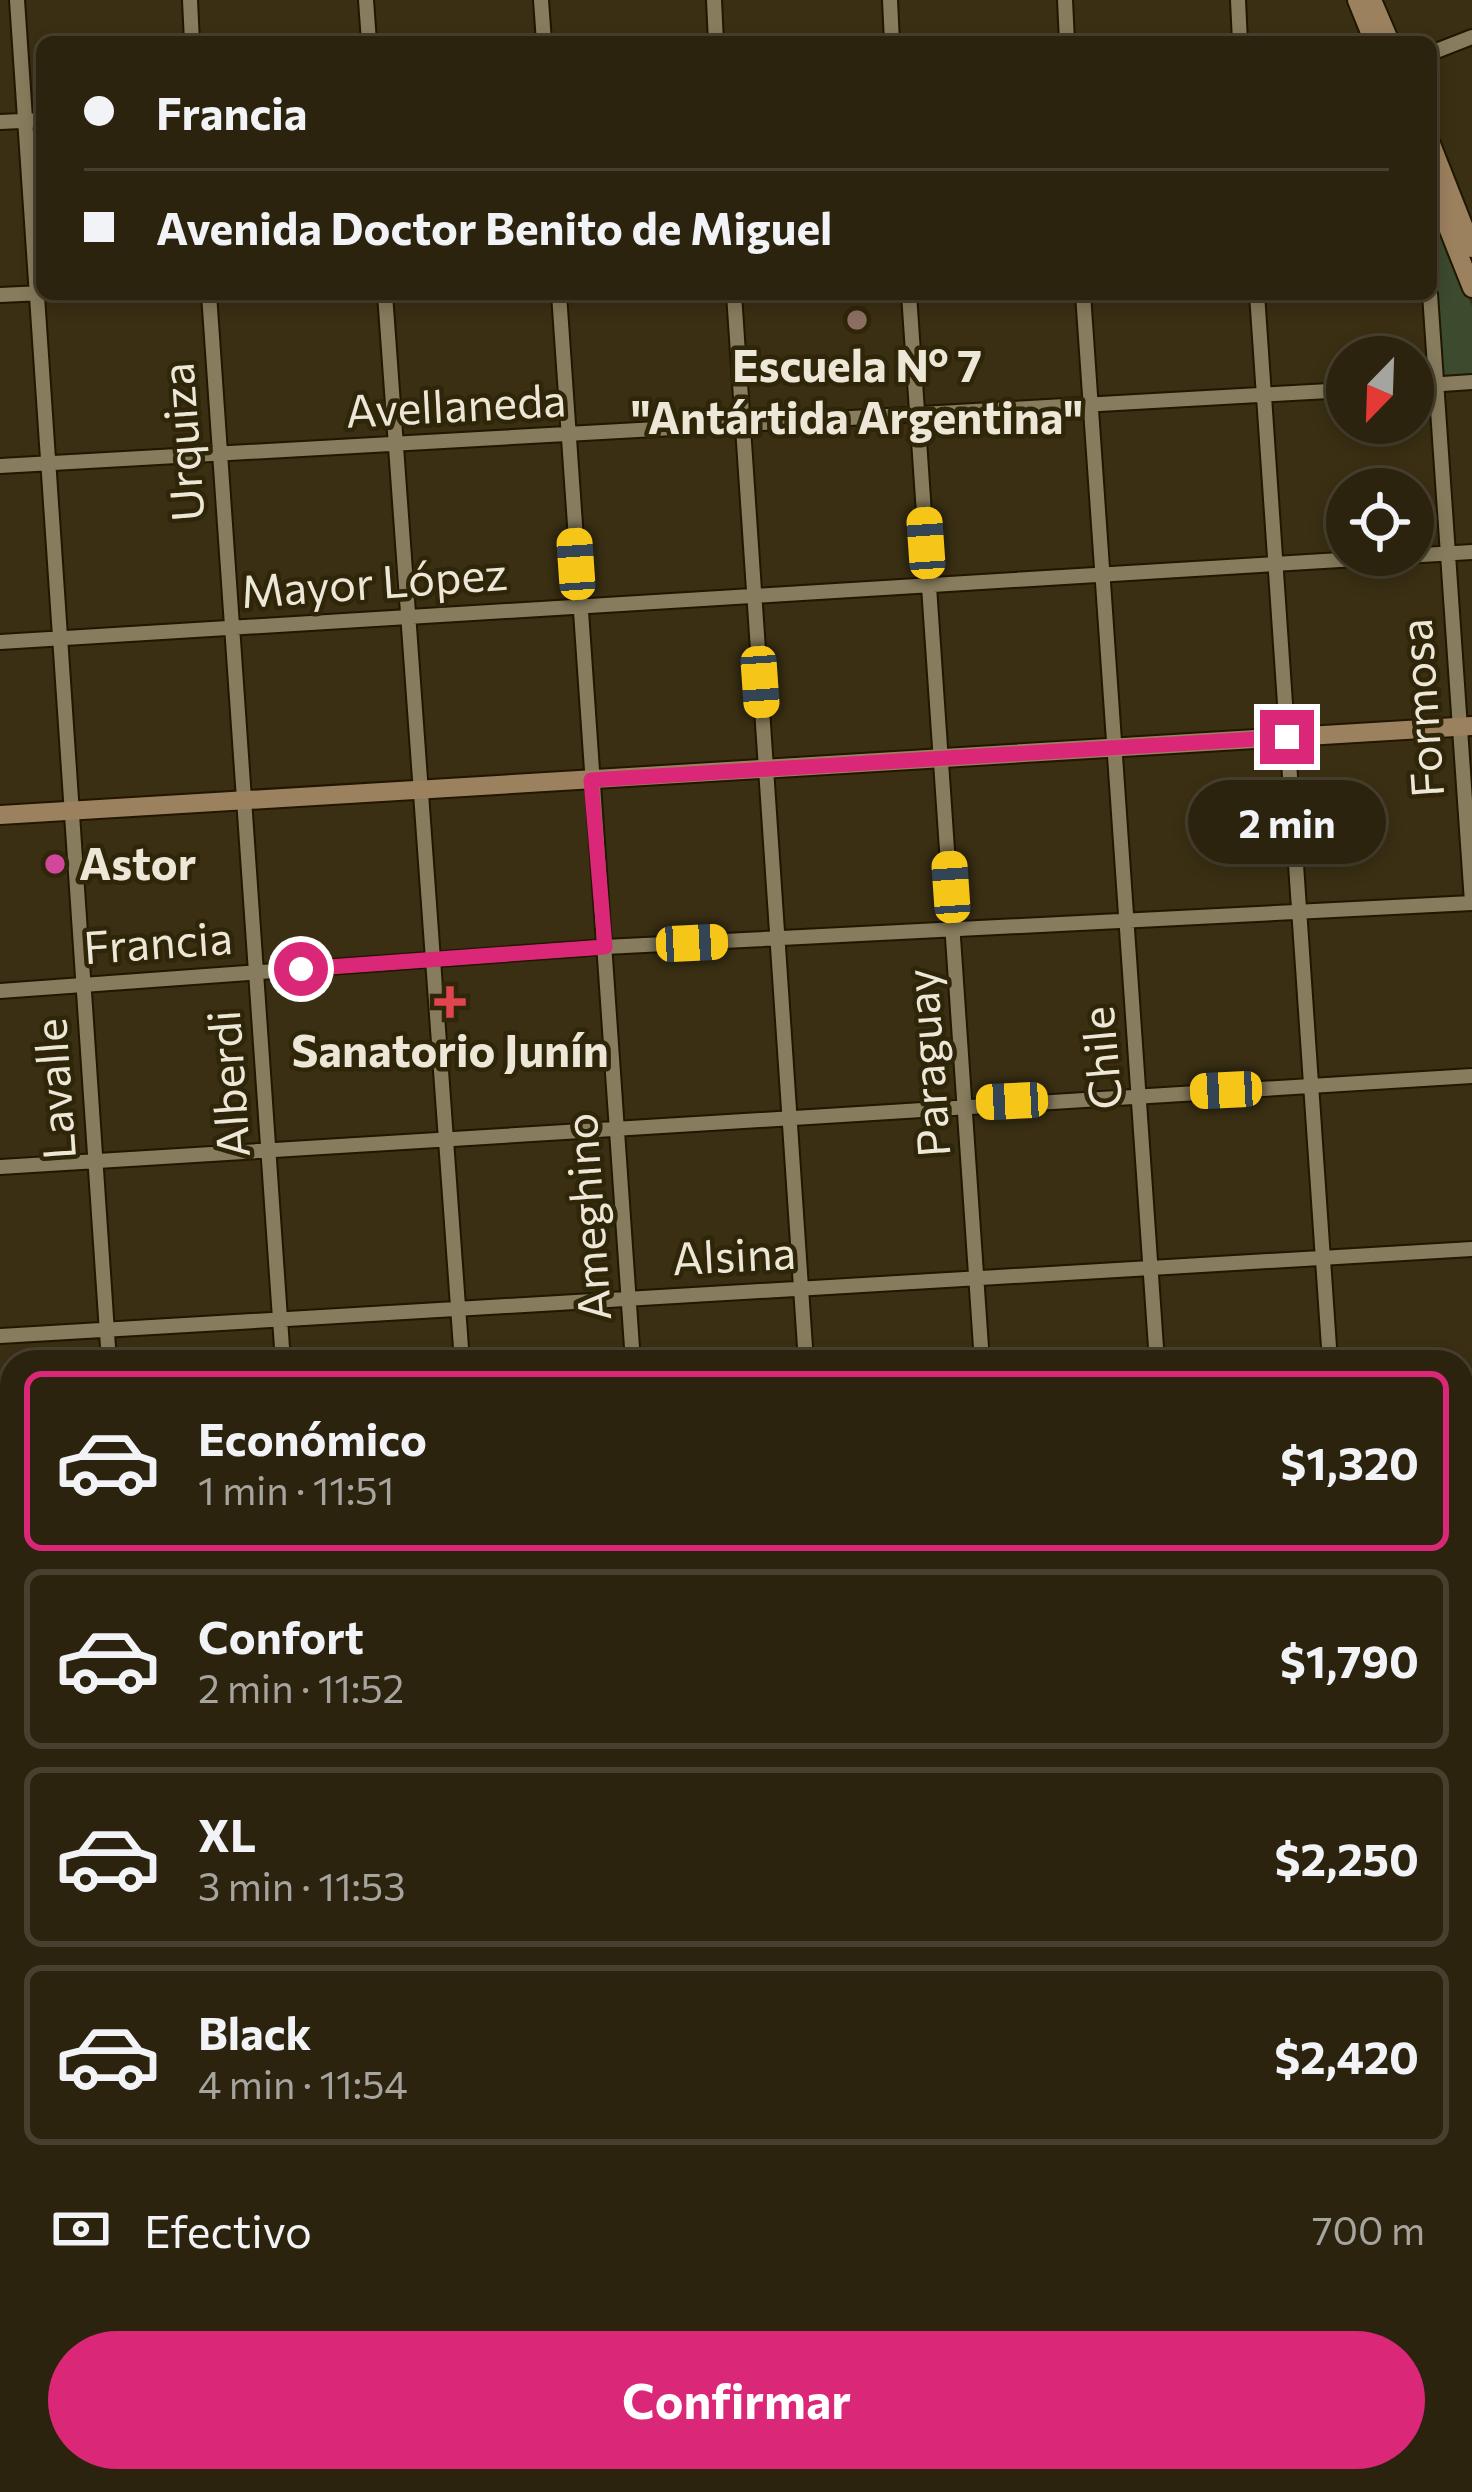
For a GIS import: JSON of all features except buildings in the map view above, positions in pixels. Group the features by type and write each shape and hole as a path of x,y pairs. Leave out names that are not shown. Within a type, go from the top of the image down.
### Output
{"main road":[{"path":"1357,0 1380,36"},
{"path":"1372,0 1382,36"},
{"path":"1437,178 1443,212 1465,235 1472,288"},
{"path":"0,815 1466,726"}],"street":[{"name":"Lavalle","path":"16,0 36,259"},
{"path":"190,0 192,36"},
{"path":"366,0 369,36"},
{"path":"542,0 544,36"},
{"path":"714,0 716,36"},
{"path":"890,0 892,36"},
{"path":"1065,0 1067,36"},
{"path":"1238,0 1240,36"},
{"path":"1437,51 1472,37"},
{"path":"0,122 36,120"},
{"path":"0,295 36,293"},
{"name":"Lavalle","path":"39,300 108,1350"},
{"name":"Urquiza","path":"208,300 246,800"},
{"path":"385,300 461,1350"},
{"name":"Ameghino","path":"559,300 632,1350"},
{"path":"734,300 805,1350"},
{"name":"Paraguay","path":"909,300 969,1103 981,1350"},
{"name":"Chile","path":"1083,300 1156,1350"},
{"path":"1257,300 1329,1350"},
{"name":"Formosa","path":"1430,300 1448,554 1466,726 1472,902"},
{"path":"1436,385 1472,382"},
{"name":"Avellaneda","path":"0,466 1326,391"},
{"name":"Mayor López","path":"0,642 1472,552"},
{"name":"Alberdi","path":"246,800 282,1350"},
{"name":"Francia","path":"0,991 605,947 1472,902"},
{"path":"0,1166 969,1103 1472,1076"},
{"name":"Alsina","path":"0,1336 1472,1249"}],"green space":[{"path":"1437,230 1442,231 1472,306 1472,376 1442,380"}],"place":[{"name":"Escuela Nº 7 \"Antártida Argentina\"","path":"857,320"},
{"name":"Astor","path":"55,864"},
{"name":"Sanatorio Junín","path":"450,1002"}],"route":[{"path":"301,969 605,947 591,780 1287,737"}]}
